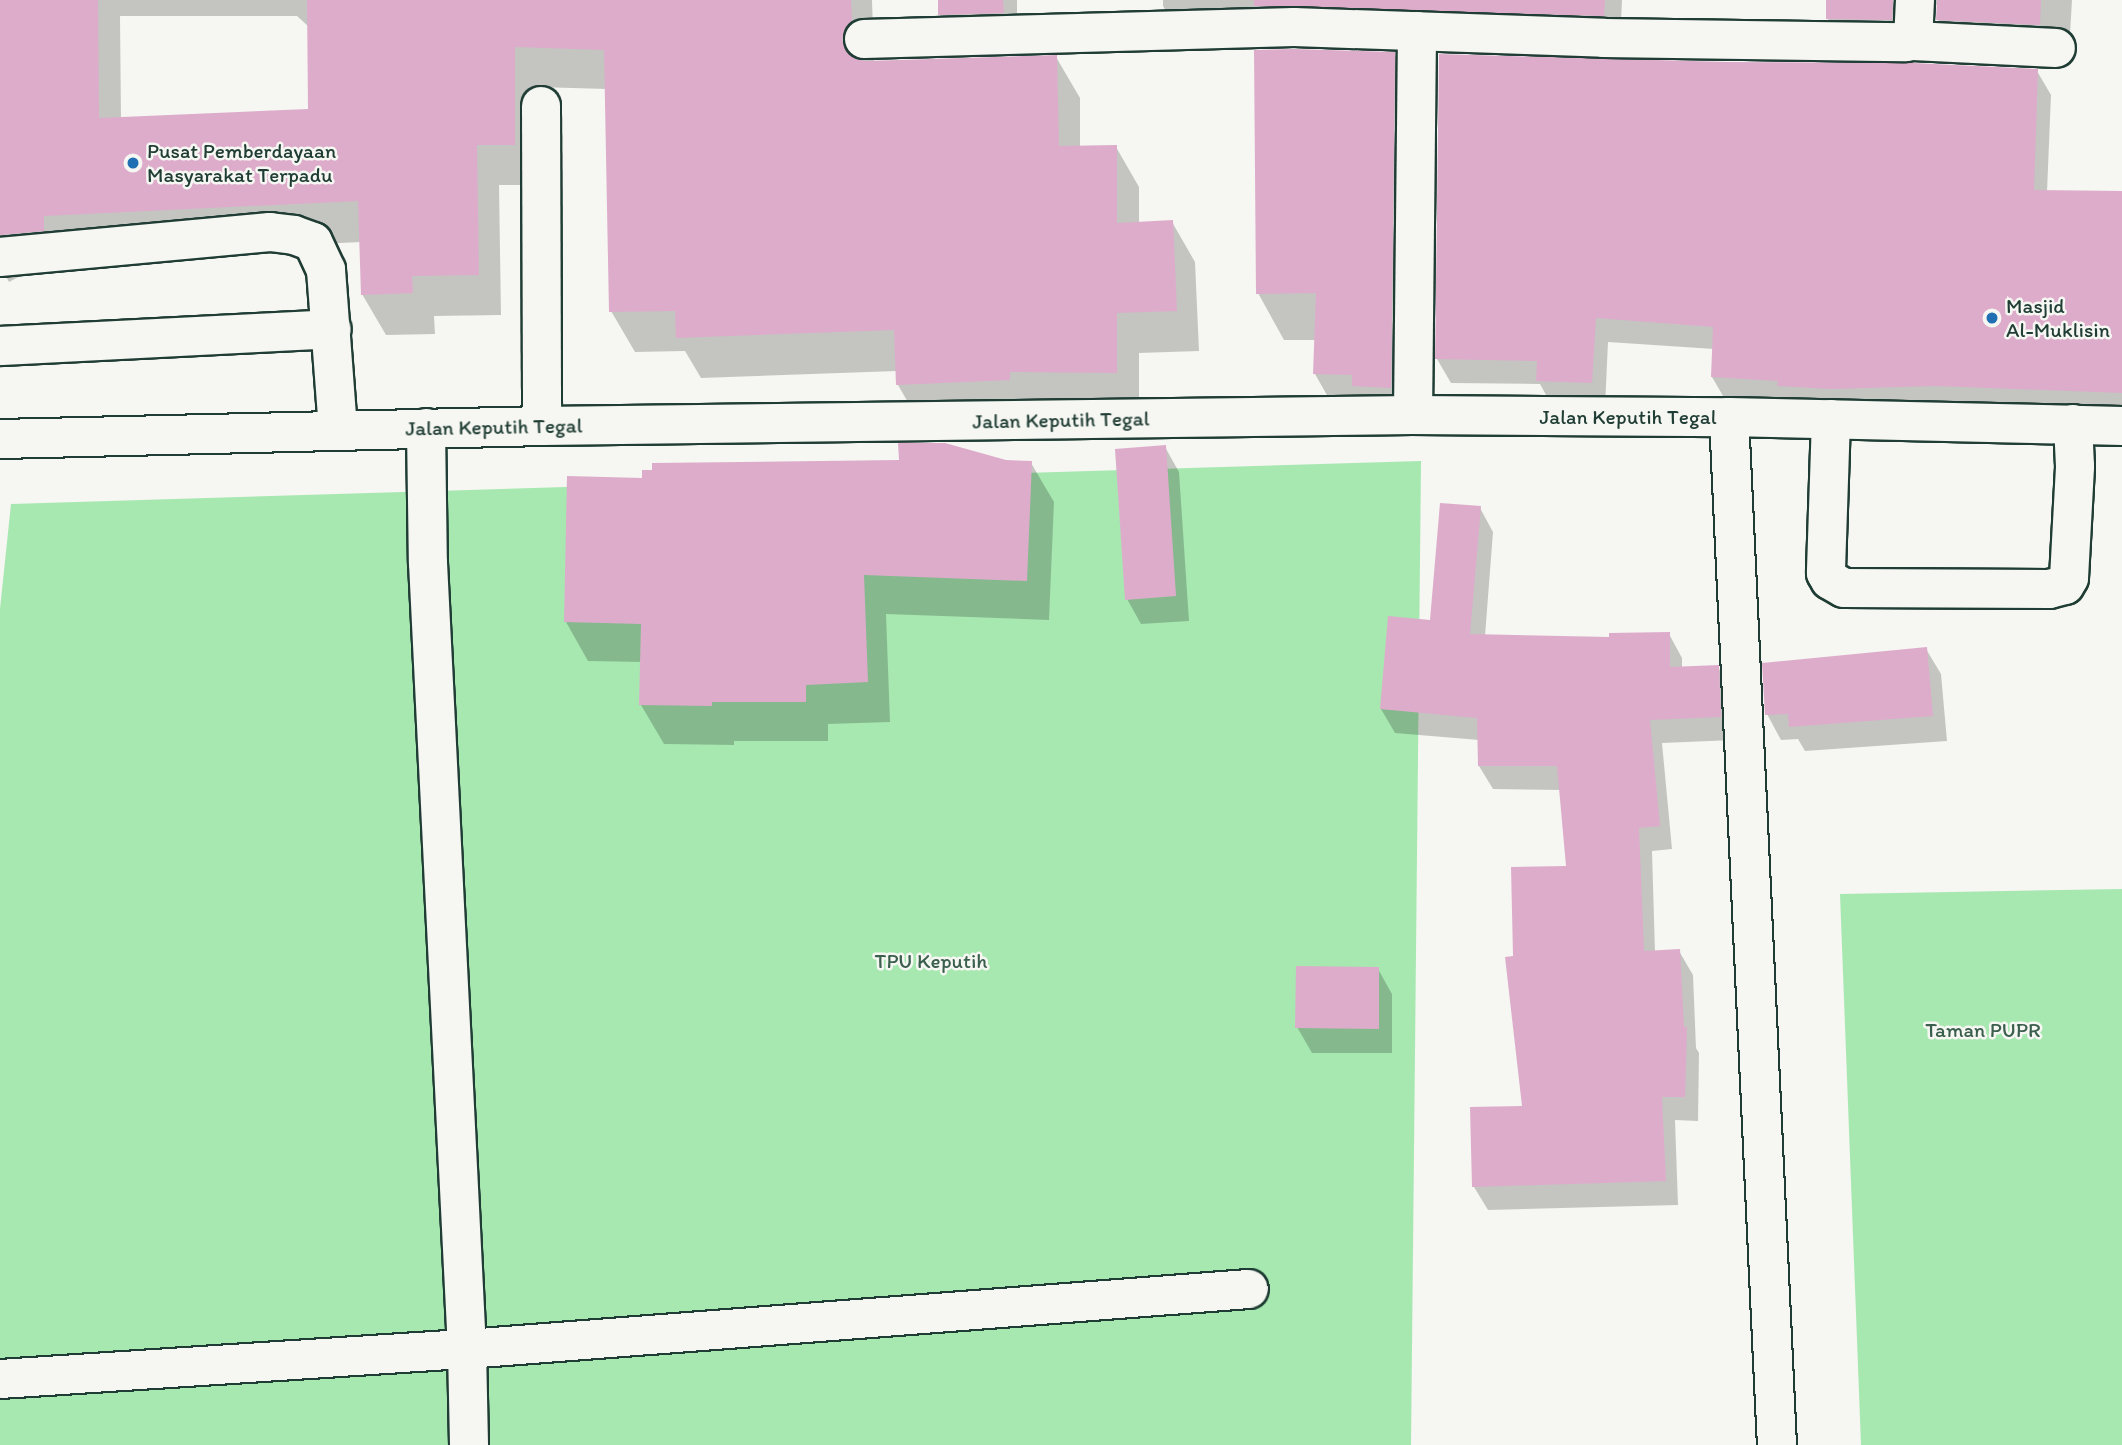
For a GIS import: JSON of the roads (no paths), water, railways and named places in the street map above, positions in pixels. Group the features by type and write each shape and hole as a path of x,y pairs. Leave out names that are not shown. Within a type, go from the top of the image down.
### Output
{"street":[{"path":"1913,41 1915,0"},
{"path":"864,39 1294,27 1604,38 1913,41 2056,48"},
{"path":"1413,415 1418,31"},
{"path":"541,106 542,426"},
{"path":"0,257 270,232 294,235 313,242 326,270 332,330 330,354 338,431"},
{"path":"0,346 332,330"},
{"name":"Jalan Keputih Tegal","path":"0,439 542,426 1413,415 1729,417 2122,426"},
{"path":"1729,417 1777,1445"},
{"path":"1831,419 1826,573 1830,580 1844,588 2049,589 2065,585 2069,578 2075,466 2073,424"},
{"path":"426,428 428,563 467,1349 469,1445"},
{"path":"0,1379 467,1349 1249,1289"}],"place":[{"name":"Pusat Pemberdayaan Masyarakat Terpadu","path":"133,163"},
{"name":"Masjid Al-Muklisin","path":"1992,318"}],"park label":[{"name":"TPU Keputih","path":"931,961"},
{"name":"Taman PUPR","path":"1983,1030"}]}
